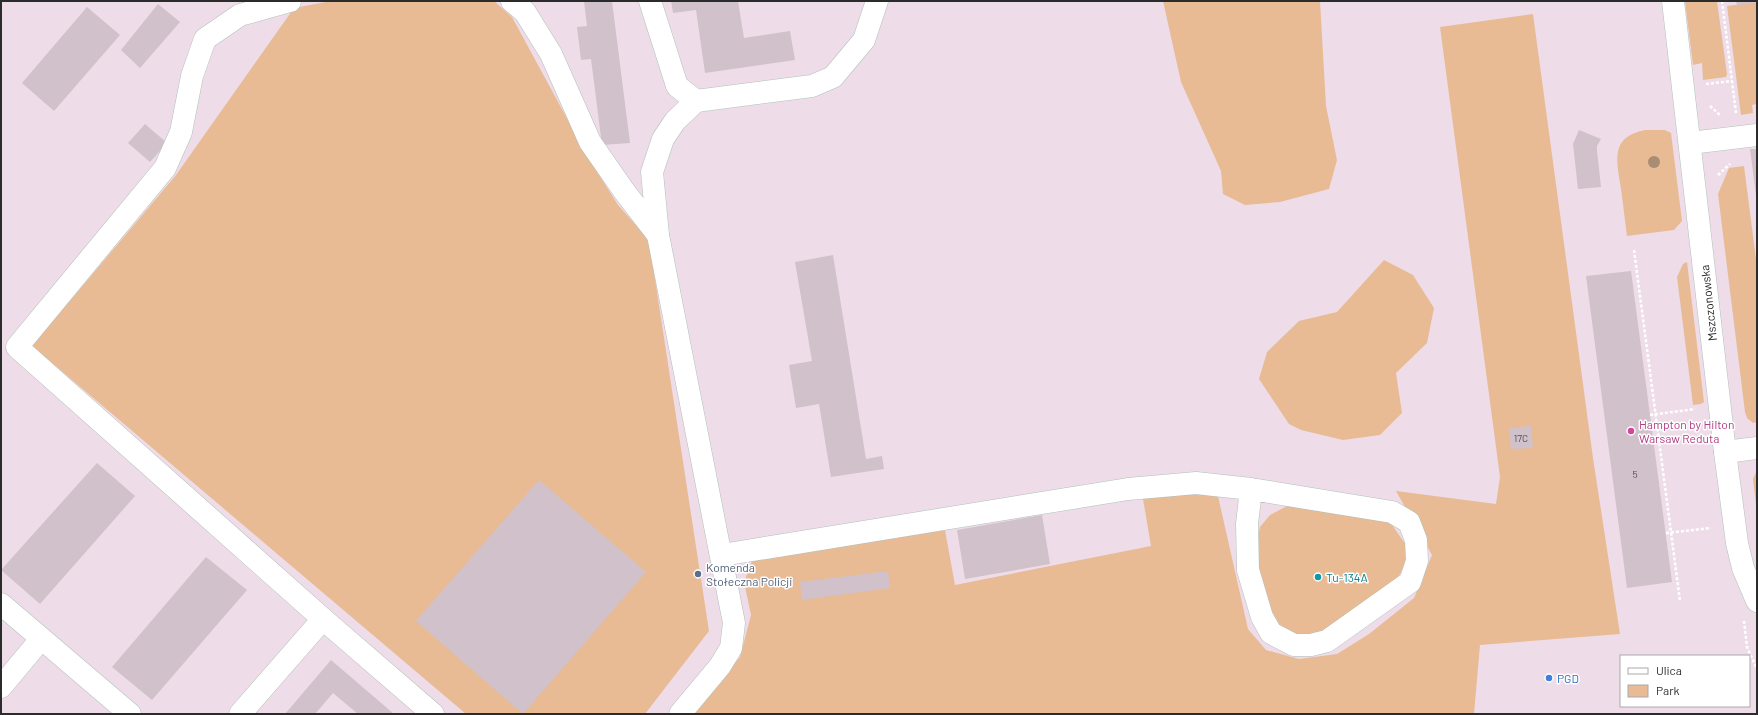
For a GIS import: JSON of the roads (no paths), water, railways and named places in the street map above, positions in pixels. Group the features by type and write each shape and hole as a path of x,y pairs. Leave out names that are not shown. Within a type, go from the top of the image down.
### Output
{"street":[{"path":"290,1 240,15 205,39 192,76 181,132 165,168 17,347 323,619 434,714"},
{"path":"512,1 525,12 551,54 590,142 624,191 658,235"},
{"path":"650,1 676,86 696,101"},
{"path":"680,714 720,666 731,648 734,623 722,555 658,235 652,172 663,139 675,121 696,101 812,86 833,77 864,40 877,1"},
{"name":"Mszczonowska","path":"1673,1 1725,452 1737,543 1743,568 1757,601"},
{"path":"1690,143 1744,130"},
{"path":"1725,452 1757,448"},
{"path":"722,555 1128,489 1196,483 1251,489 1392,512 1409,522 1416,540 1417,562 1410,582 1327,641 1311,645 1294,645 1271,633 1262,617 1248,570 1246,524 1251,489"},
{"path":"1,604 130,714"},
{"path":"240,714 323,619"},
{"path":"1,687 41,639"}],"place":[{"name":"Hampton by Hilton Warsaw Reduta","path":"1631,431"},
{"name":"Komenda Stołeczna Policji","path":"698,574"},
{"name":"Tu-134A","path":"1318,577"},
{"name":"PGD","path":"1549,678"}]}
